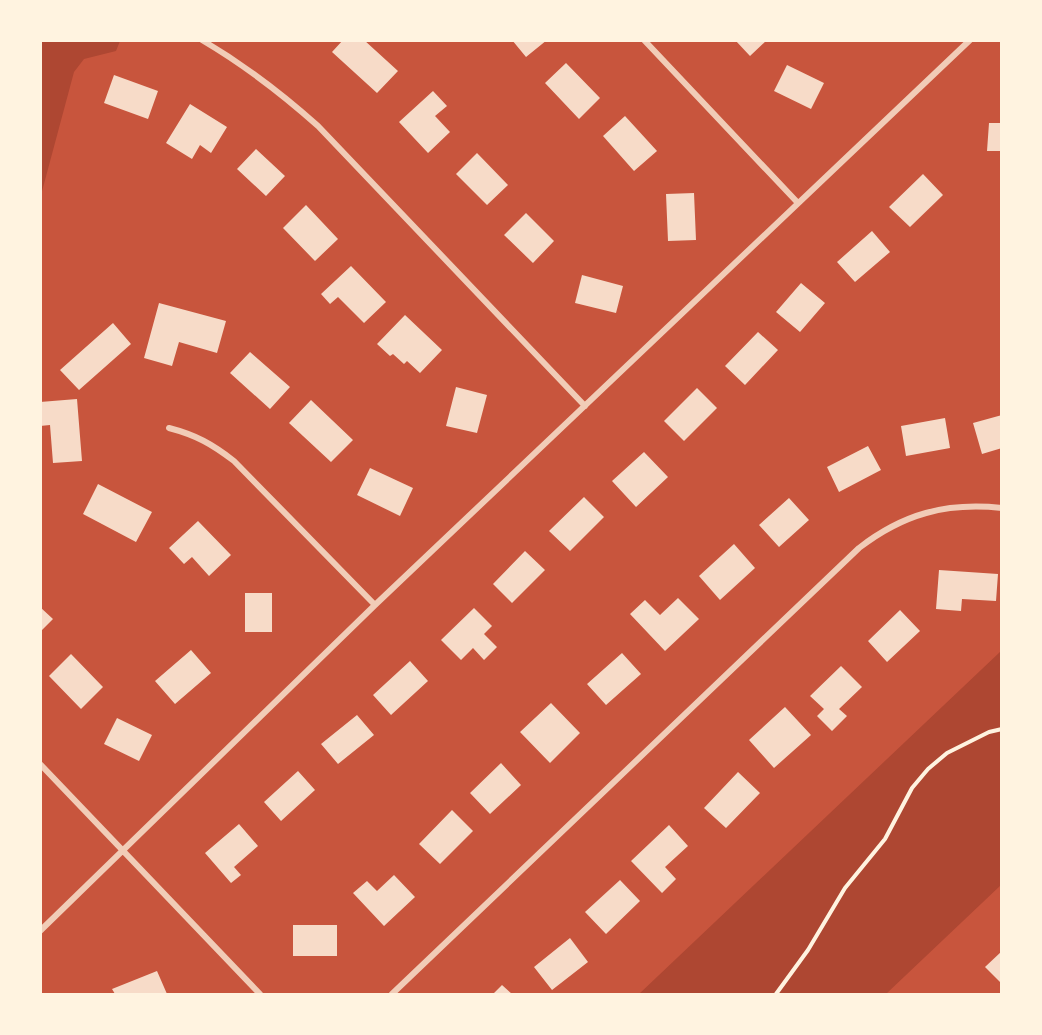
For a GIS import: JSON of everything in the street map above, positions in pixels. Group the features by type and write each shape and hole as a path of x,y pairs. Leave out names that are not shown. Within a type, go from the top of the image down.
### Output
{"street":[{"path":"202,40 280,92 318,126 585,406"},
{"path":"644,40 798,204"},
{"path":"40,931 375,605 970,40"},
{"path":"169,428 190,433 234,460 375,605"},
{"path":"392,994 859,548 899,522 922,513 951,507 1002,508"},
{"path":"40,764 260,994"}],"path":[{"path":"776,994 808,950 845,888 885,839 912,788 928,769 947,753 989,732 1002,729"}],"shaded area":[{"path":"41,41 120,41 116,51 84,59 74,72 41,195"},
{"path":"1001,651 1001,885 886,994 639,994"}],"building":[{"path":"343,40 364,40 398,71 377,93 332,52"},
{"path":"512,40 547,40 526,57"},
{"path":"735,40 767,40 750,56"},
{"path":"566,63 600,98 579,119 545,83"},
{"path":"787,65 824,83 811,109 774,91"},
{"path":"114,75 158,91 148,119 104,103"},
{"path":"433,91 447,106 435,116 450,132 428,153 399,122"},
{"path":"190,104 227,127 211,153 200,145 192,159 166,143"},
{"path":"625,116 657,151 634,171 603,136"},
{"path":"989,123 1002,123 1002,151 987,151"},
{"path":"256,149 285,176 266,196 237,169"},
{"path":"477,153 508,185 487,205 456,174"},
{"path":"923,174 943,195 910,227 889,207"},
{"path":"694,193 696,240 668,241 666,194"},
{"path":"306,205 338,239 315,261 283,228"},
{"path":"526,213 554,241 533,263 504,235"},
{"path":"872,231 890,252 855,282 837,262"},
{"path":"351,266 386,302 364,323 338,297 330,304 321,294"},
{"path":"582,275 623,286 616,313 575,303"},
{"path":"801,283 825,303 800,332 776,312"},
{"path":"159,303 226,321 217,353 179,342 172,366 144,358"},
{"path":"405,315 442,350 420,373 407,361 404,364 393,354 390,356 377,344"},
{"path":"113,323 131,344 79,390 60,370"},
{"path":"758,332 778,350 745,385 725,366"},
{"path":"250,352 290,387 270,409 230,373"},
{"path":"456,387 487,395 477,433 446,426"},
{"path":"697,388 717,408 684,441 664,421"},
{"path":"77,399 82,461 53,463 50,425 40,426 40,402"},
{"path":"311,400 353,440 331,462 289,423"},
{"path":"1002,415 1002,448 982,454 973,423"},
{"path":"945,418 950,448 906,456 901,426"},
{"path":"868,446 881,470 839,492 827,467"},
{"path":"644,452 668,477 636,507 612,481"},
{"path":"370,468 413,488 400,516 357,495"},
{"path":"98,484 152,512 136,542 83,514"},
{"path":"584,497 604,517 570,551 549,531"},
{"path":"789,498 809,520 779,547 759,525"},
{"path":"198,521 231,555 209,576 192,557 184,564 169,548"},
{"path":"734,544 755,568 720,600 699,576"},
{"path":"525,551 545,570 512,603 493,584"},
{"path":"939,570 998,574 996,601 962,599 961,611 936,609"},
{"path":"245,593 272,593 272,632 245,632"},
{"path":"678,598 699,619 665,651 630,614 645,600 660,615"},
{"path":"40,607 53,619 40,632"},
{"path":"474,608 492,626 484,634 497,647 484,660 473,648 461,660 441,640"},
{"path":"900,610 920,631 887,662 868,641"},
{"path":"191,650 211,673 175,704 155,681"},
{"path":"622,653 641,674 606,705 587,684"},
{"path":"71,654 103,687 81,709 49,676"},
{"path":"410,661 428,681 391,715 373,695"},
{"path":"841,666 862,687 839,709 847,716 832,731 817,716 824,709 810,696"},
{"path":"551,703 580,733 550,763 520,732"},
{"path":"785,707 811,735 774,768 749,740"},
{"path":"357,715 374,735 338,764 321,744"},
{"path":"117,718 152,735 139,761 104,744"},
{"path":"501,763 521,785 490,814 470,793"},
{"path":"298,771 315,790 281,821 264,802"},
{"path":"738,772 760,793 726,828 704,808"},
{"path":"452,810 473,831 440,864 419,844"},
{"path":"239,824 258,846 234,867 241,875 231,883 205,853"},
{"path":"669,825 688,846 665,867 676,879 662,893 631,861"},
{"path":"394,875 415,897 384,926 353,893 367,881 377,891"},
{"path":"620,880 640,901 606,934 585,912"},
{"path":"293,925 337,925 337,956 293,956"},
{"path":"570,938 588,962 552,990 534,967"},
{"path":"1002,951 1002,984 985,967"},
{"path":"157,971 167,994 115,994 112,989"},
{"path":"502,985 512,994 493,994"}]}
